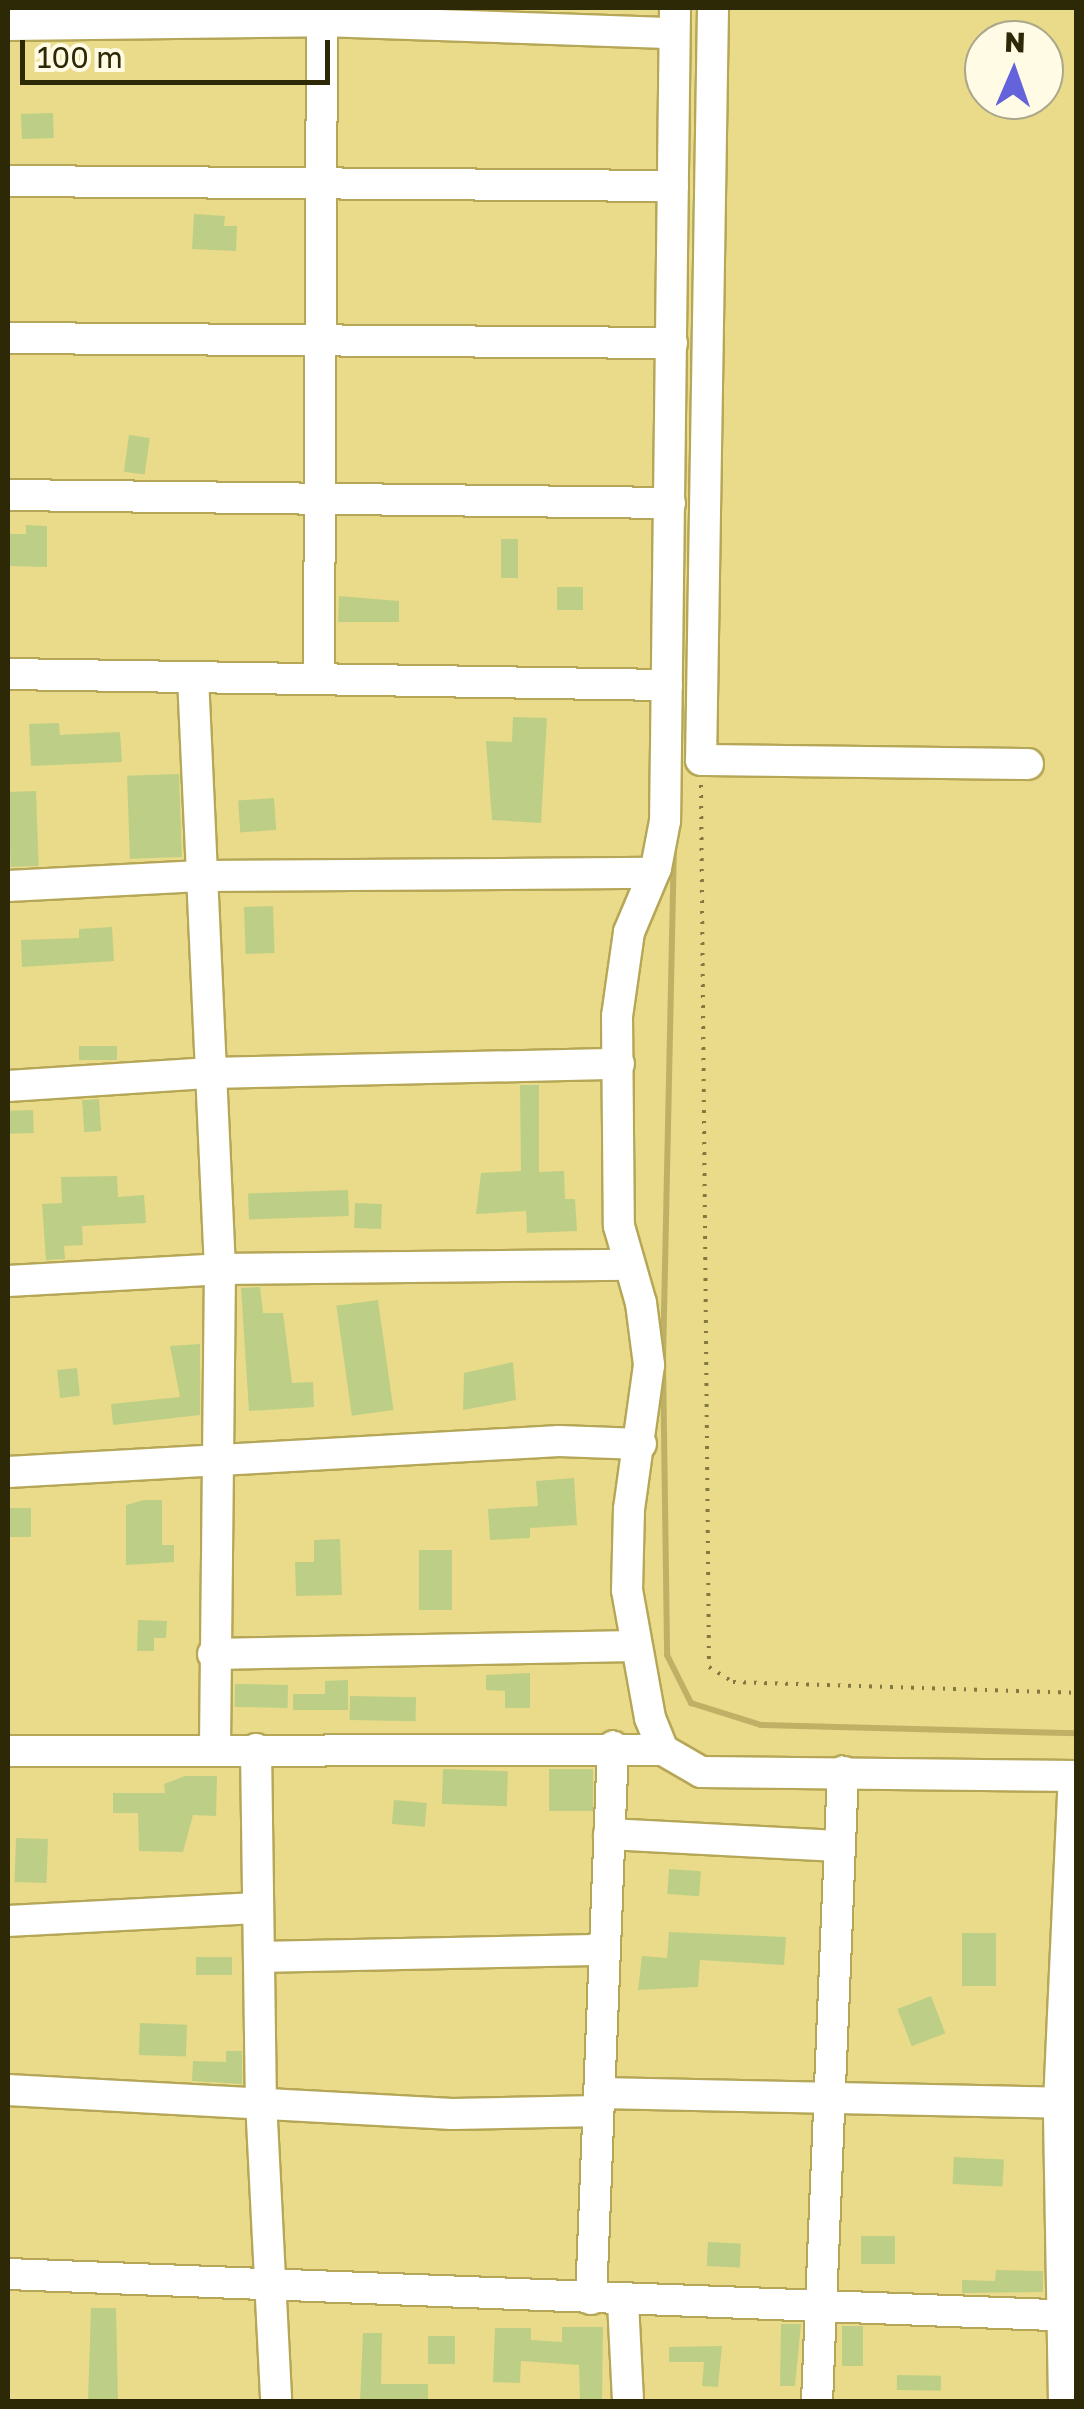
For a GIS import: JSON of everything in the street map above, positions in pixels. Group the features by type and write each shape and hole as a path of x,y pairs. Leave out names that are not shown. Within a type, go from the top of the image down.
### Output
{"street":[{"path":"713,8 700,760 1028,764"},
{"path":"319,676 322,14"},
{"path":"8,25 322,14 674,20 664,835 653,873 638,903 622,962 618,1064 618,1226 630,1265 648,1365 626,1550 633,1646 652,1730 663,1750"},
{"path":"8,181 673,186"},
{"path":"8,338 672,343"},
{"path":"8,495 318,496 670,504"},
{"path":"8,674 319,676 667,685"},
{"path":"194,677 220,1269 216,1748"},
{"path":"8,886 202,876 653,873"},
{"path":"8,1086 211,1073 618,1064"},
{"path":"8,1281 220,1269 630,1265"},
{"path":"8,1472 559,1442 640,1444"},
{"path":"214,1654 633,1646"},
{"path":"591,2300 613,1746"},
{"path":"8,1751 613,1746 663,1750 701,1772 1076,1776 1068,2103 1070,2316 1064,2402"},
{"path":"256,1749 261,2102 275,2286 276,2402"},
{"path":"817,2402 824,2102 843,1772"},
{"path":"609,1834 838,1846"},
{"path":"8,1921 256,1908"},
{"path":"261,1957 603,1950"},
{"path":"8,2090 452,2114 599,2102 1068,2103"},
{"path":"8,2274 624,2302 819,2304 1070,2316"},
{"path":"624,2302 628,2402"}],"path":[{"path":"700,760 709,1667 733,1682 1076,1694"}],"building":[{"path":"53,113 54,138 22,139 21,114"},
{"path":"194,214 225,216 224,226 237,226 236,251 192,249"},
{"path":"129,435 150,438 145,475 124,472"},
{"path":"26,525 47,526 47,567 8,566 8,534 26,534"},
{"path":"501,539 518,539 518,578 501,578"},
{"path":"557,587 583,587 583,610 557,610"},
{"path":"339,596 399,601 399,622 338,622"},
{"path":"513,717 547,718 541,823 492,820 486,741 512,742"},
{"path":"59,723 60,735 120,732 122,762 31,766 29,724"},
{"path":"179,774 182,857 130,859 127,776"},
{"path":"36,791 39,866 11,867 8,792"},
{"path":"274,798 276,830 240,832 238,801"},
{"path":"273,906 275,953 246,954 244,907"},
{"path":"112,927 114,961 22,967 21,940 79,938 79,929"},
{"path":"79,1046 117,1046 117,1060 79,1060"},
{"path":"520,1085 539,1085 539,1172 564,1171 565,1199 575,1199 577,1231 527,1233 526,1211 476,1214 481,1173 521,1171"},
{"path":"99,1099 101,1131 84,1132 82,1100"},
{"path":"33,1110 34,1133 9,1134 8,1111"},
{"path":"117,1176 118,1197 144,1195 146,1223 82,1226 83,1245 64,1246 65,1259 46,1260 42,1204 62,1203 61,1177"},
{"path":"348,1190 349,1216 249,1219 248,1193"},
{"path":"355,1203 382,1204 381,1229 354,1228"},
{"path":"260,1287 263,1313 283,1313 292,1383 313,1382 314,1407 249,1411 241,1288"},
{"path":"378,1300 393,1410 352,1416 336,1306"},
{"path":"200,1344 200,1415 113,1425 111,1404 180,1397 170,1346"},
{"path":"513,1362 516,1400 463,1410 464,1373"},
{"path":"77,1368 80,1396 60,1398 57,1370"},
{"path":"574,1478 577,1525 530,1528 530,1538 490,1540 488,1509 538,1506 536,1481"},
{"path":"162,1500 162,1545 174,1545 174,1562 126,1565 126,1505"},
{"path":"10,1508 31,1508 31,1537 10,1537"},
{"path":"340,1539 342,1595 296,1596 295,1562 314,1562 314,1540"},
{"path":"419,1550 452,1550 452,1610 419,1610"},
{"path":"138,1620 167,1621 166,1638 154,1638 154,1651 137,1651"},
{"path":"530,1673 530,1708 505,1708 505,1691 486,1690 486,1675"},
{"path":"348,1680 348,1710 293,1710 293,1694 325,1694 325,1681"},
{"path":"235,1684 288,1685 288,1708 235,1707"},
{"path":"350,1696 416,1697 416,1721 350,1720"},
{"path":"443,1769 508,1771 507,1806 442,1804"},
{"path":"549,1769 593,1769 593,1811 549,1811"},
{"path":"185,1776 217,1776 216,1816 193,1815 183,1852 139,1851 138,1813 113,1813 113,1793 165,1793 164,1784"},
{"path":"394,1800 427,1803 425,1827 392,1824"},
{"path":"16,1838 48,1839 46,1883 14,1882"},
{"path":"669,1869 701,1871 699,1896 667,1894"},
{"path":"669,1932 786,1937 784,1965 700,1960 698,1987 638,1990 642,1956 667,1958"},
{"path":"962,1933 996,1933 996,1986 962,1986"},
{"path":"196,1957 232,1957 232,1975 196,1975"},
{"path":"931,1996 945,2033 912,2046 897,2009"},
{"path":"140,2023 187,2025 186,2057 139,2055"},
{"path":"226,2051 242,2051 242,2084 192,2081 193,2061 226,2062"},
{"path":"954,2157 1004,2160 1003,2187 953,2184"},
{"path":"861,2236 895,2236 895,2264 861,2264"},
{"path":"708,2242 741,2244 740,2268 707,2266"},
{"path":"996,2270 1043,2271 1043,2292 962,2293 962,2280 995,2281"},
{"path":"91,2308 116,2308 118,2402 88,2402"},
{"path":"781,2324 801,2324 795,2386 780,2386"},
{"path":"842,2326 863,2326 863,2366 842,2366"},
{"path":"562,2327 603,2327 602,2402 580,2402 579,2365 521,2361 520,2383 493,2382 495,2328 531,2328 531,2340 562,2342"},
{"path":"363,2333 382,2333 381,2384 428,2384 428,2402 360,2402"},
{"path":"428,2336 455,2336 455,2364 428,2364"},
{"path":"722,2346 718,2387 702,2386 704,2362 669,2362 669,2347"},
{"path":"897,2375 941,2376 941,2391 897,2390"}],"waterway":[{"path":"674,844 663,1360 667,1655 691,1703 761,1725 1076,1733"}]}
